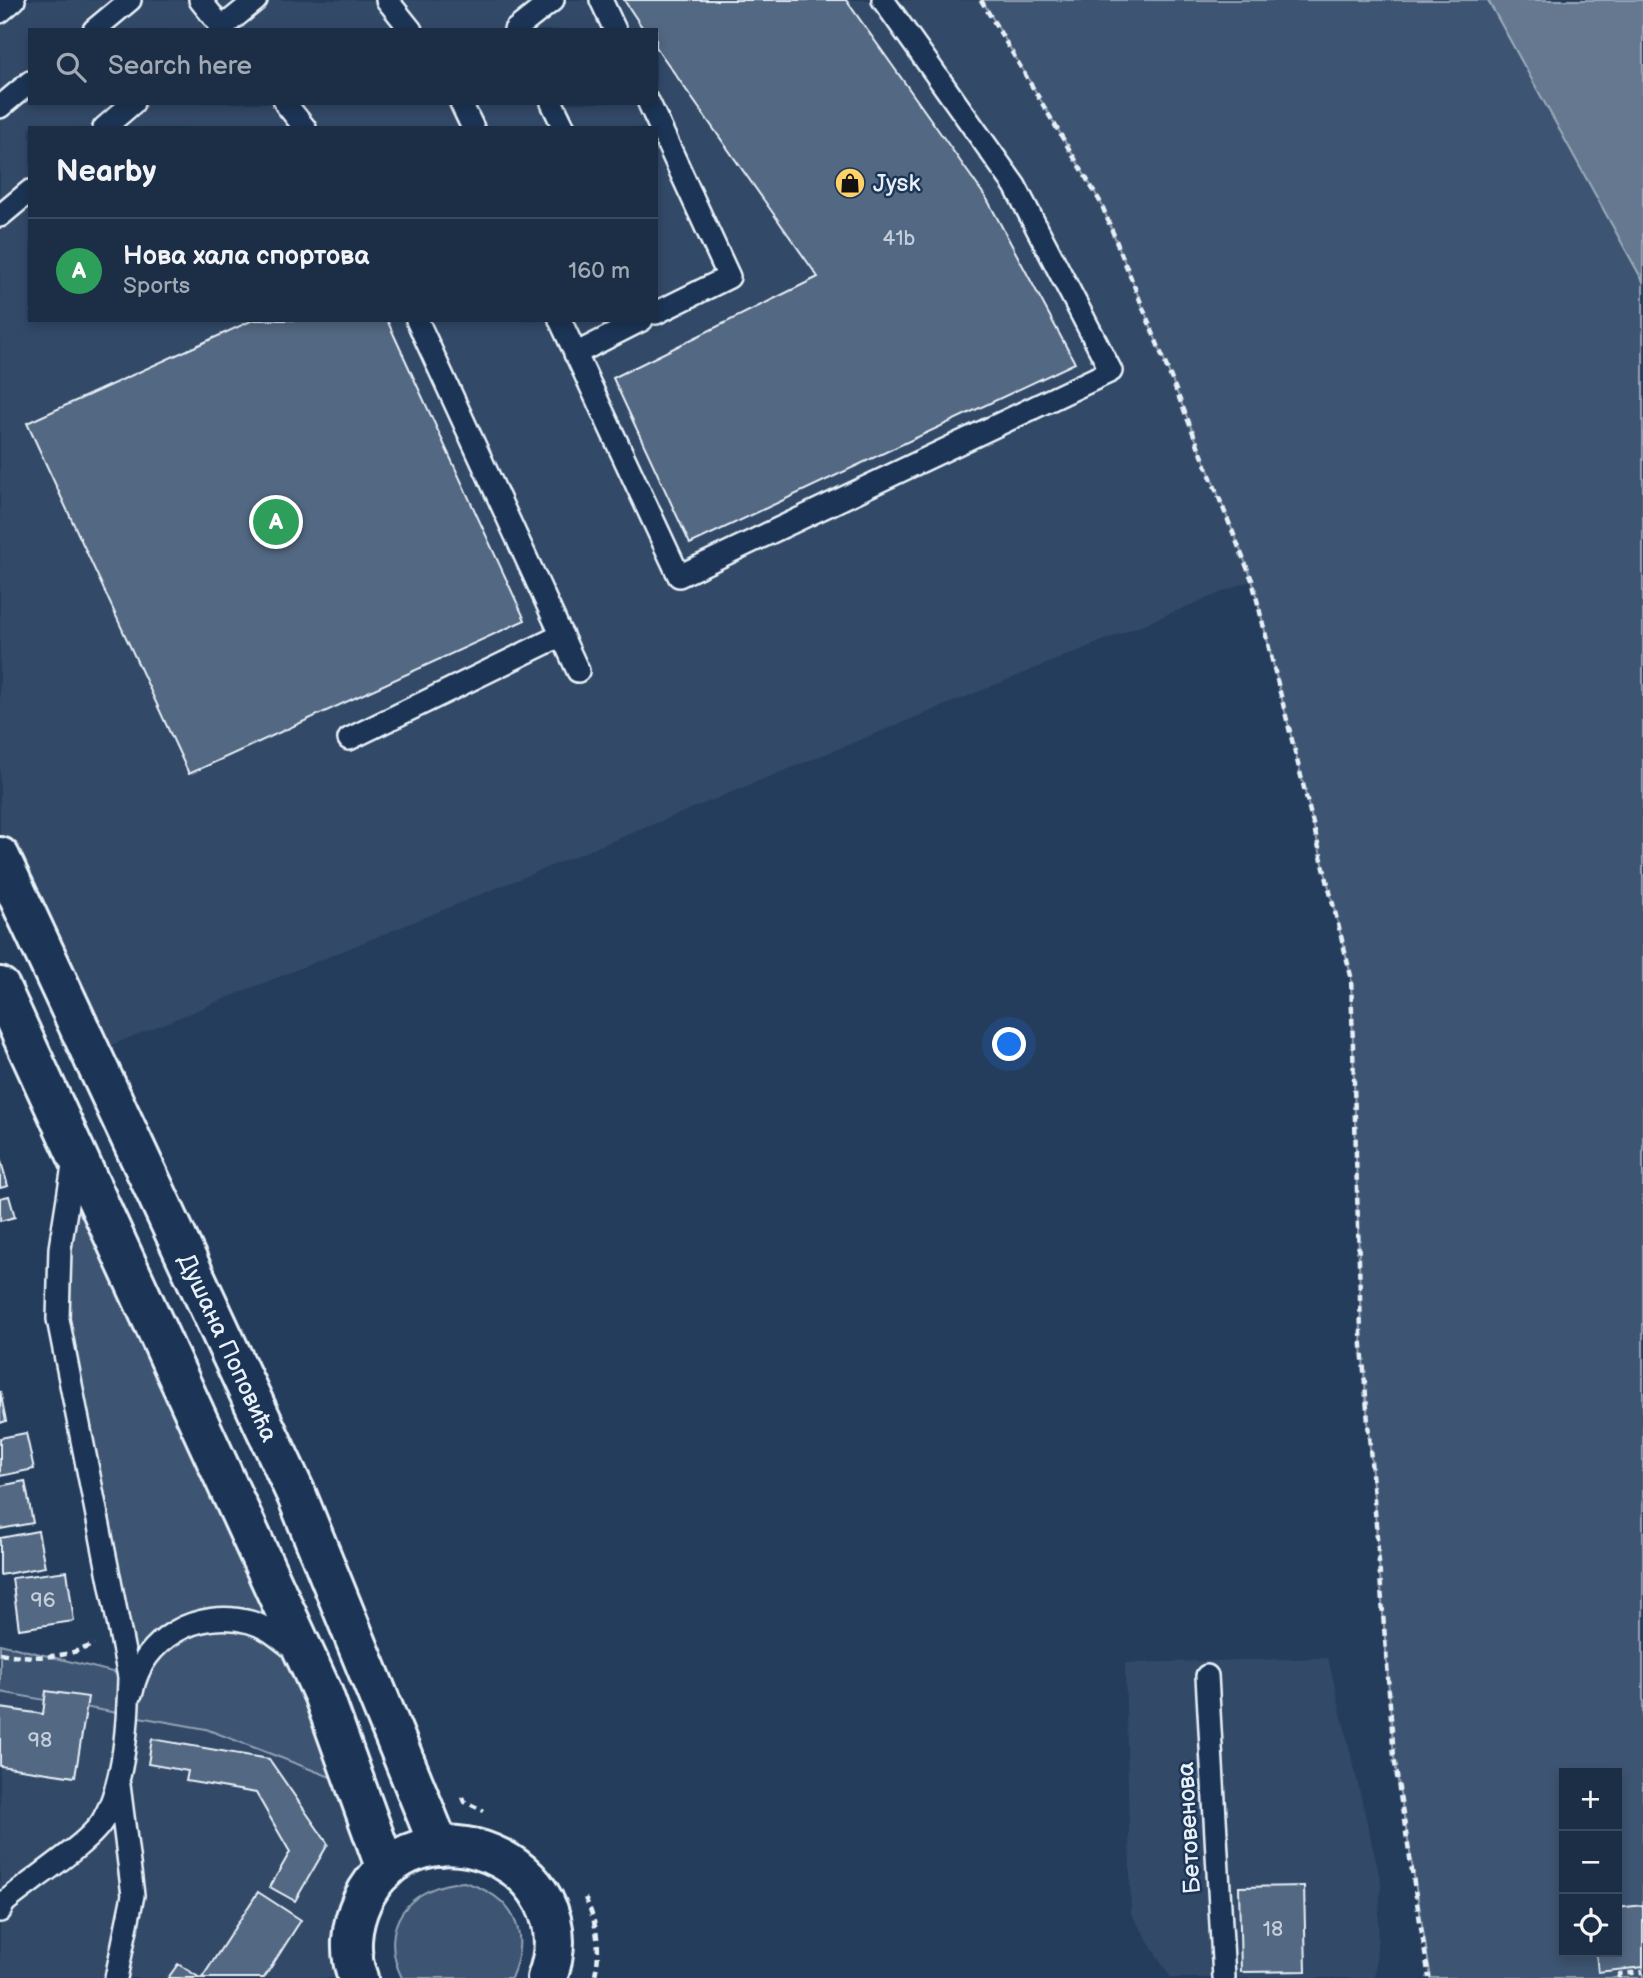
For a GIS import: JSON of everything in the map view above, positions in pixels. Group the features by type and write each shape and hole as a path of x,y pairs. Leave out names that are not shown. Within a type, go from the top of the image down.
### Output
{"main road":[{"name":"Душана Поповића","path":"0,857 297,1496 439,1846"},
{"path":"0,986 308,1660 359,1788 386,1869"},
{"path":"358,1978 353,1966 351,1939 356,1913 368,1889 386,1869 411,1853 439,1846 471,1846 501,1856 527,1876 545,1903 554,1933 552,1965 547,1978"}],"lane":[{"path":"0,12 14,0"},
{"path":"96,28 130,0"},
{"path":"200,0 221,28"},
{"path":"223,28 256,0"},
{"path":"518,28 553,0"},
{"path":"601,0 614,28"},
{"path":"561,322 679,576 1111,370 1015,187 883,0"},
{"path":"393,2 410,28"},
{"path":"0,107 28,84"},
{"path":"106,126 131,105"},
{"path":"287,105 303,126"},
{"path":"462,105 471,126"},
{"path":"553,105 563,126"},
{"path":"650,105 729,277 658,312"},
{"path":"0,216 28,193"},
{"path":"418,322 578,671"},
{"path":"575,354 638,322"},
{"path":"349,739 562,635"},
{"path":"75,1151 60,1248 58,1320 129,1677 128,1714"},
{"path":"0,1911 4,1903 34,1877 68,1854 103,1821 118,1776 134,1681 151,1651 172,1632 196,1622 250,1622 272,1632 308,1660"},
{"name":"Бетовенова","path":"1207,1676 1224,1978"},
{"path":"116,1978 133,1895 118,1776"}],"path":[{"path":"982,0 1101,203 1252,580 1352,976 1361,1333 1394,1757 1429,1978"},
{"path":"0,1653 26,1658 75,1654 120,1632"},
{"path":"459,1791 465,1802 486,1812"},
{"path":"580,1889 592,1911 599,1960 594,1978"},
{"path":"1618,1978 1620,1974 1643,1972"}],"shaded area":[{"path":"0,0 981,0 1101,203 1252,580 92,1053 0,856"},
{"path":"982,0 1488,0 1643,281 1643,1978 1431,1978 1394,1757 1361,1333 1351,976 1252,579 1101,203"},
{"path":"1488,0 1643,0 1643,281"},
{"path":"75,1151 359,1788 206,1729 0,1692 0,1644 128,1676 63,1358"},
{"path":"1328,1658 1381,1882 1375,1978 1171,1978 1131,1913 1125,1663"},
{"path":"0,1692 206,1729 359,1788 386,1869 351,1978 0,1978"},
{"path":"464,1882 495,1896 513,1917 518,1930 519,1945 511,1978 402,1978 395,1959 393,1941 396,1925 403,1911 428,1891"}],"building":[{"path":"624,0 846,0 987,199 1075,363 690,544 613,378 818,277 658,50 658,28 643,28"},
{"path":"249,322 388,322 525,620 189,774 27,423"},
{"path":"0,1158 8,1186 0,1188"},
{"path":"9,1196 15,1217 0,1221 0,1198"},
{"path":"0,1391 6,1421 0,1423"},
{"path":"26,1433 34,1469 0,1476 0,1438"},
{"path":"25,1481 33,1523 0,1529 0,1486"},
{"path":"38,1531 45,1567 0,1575 0,1538"},
{"path":"67,1571 74,1621 19,1629 12,1578"},
{"path":"46,1691 88,1697 75,1777 0,1766 0,1708 43,1714"},
{"path":"152,1739 269,1759 328,1844 295,1901 270,1887 290,1852 256,1793 186,1781 188,1771 148,1764"},
{"path":"1304,1886 1306,1971 1241,1972 1239,1887"},
{"path":"258,1892 301,1920 264,1978 202,1978"},
{"path":"1643,1905 1643,1967 1598,1972 1596,1957 1622,1957 1622,1907"},
{"path":"178,1964 200,1978 168,1978"}],"place":[{"name":"Jysk","path":"850,183"},
{"name":"Нова хала спортова","path":"276,522"}]}
